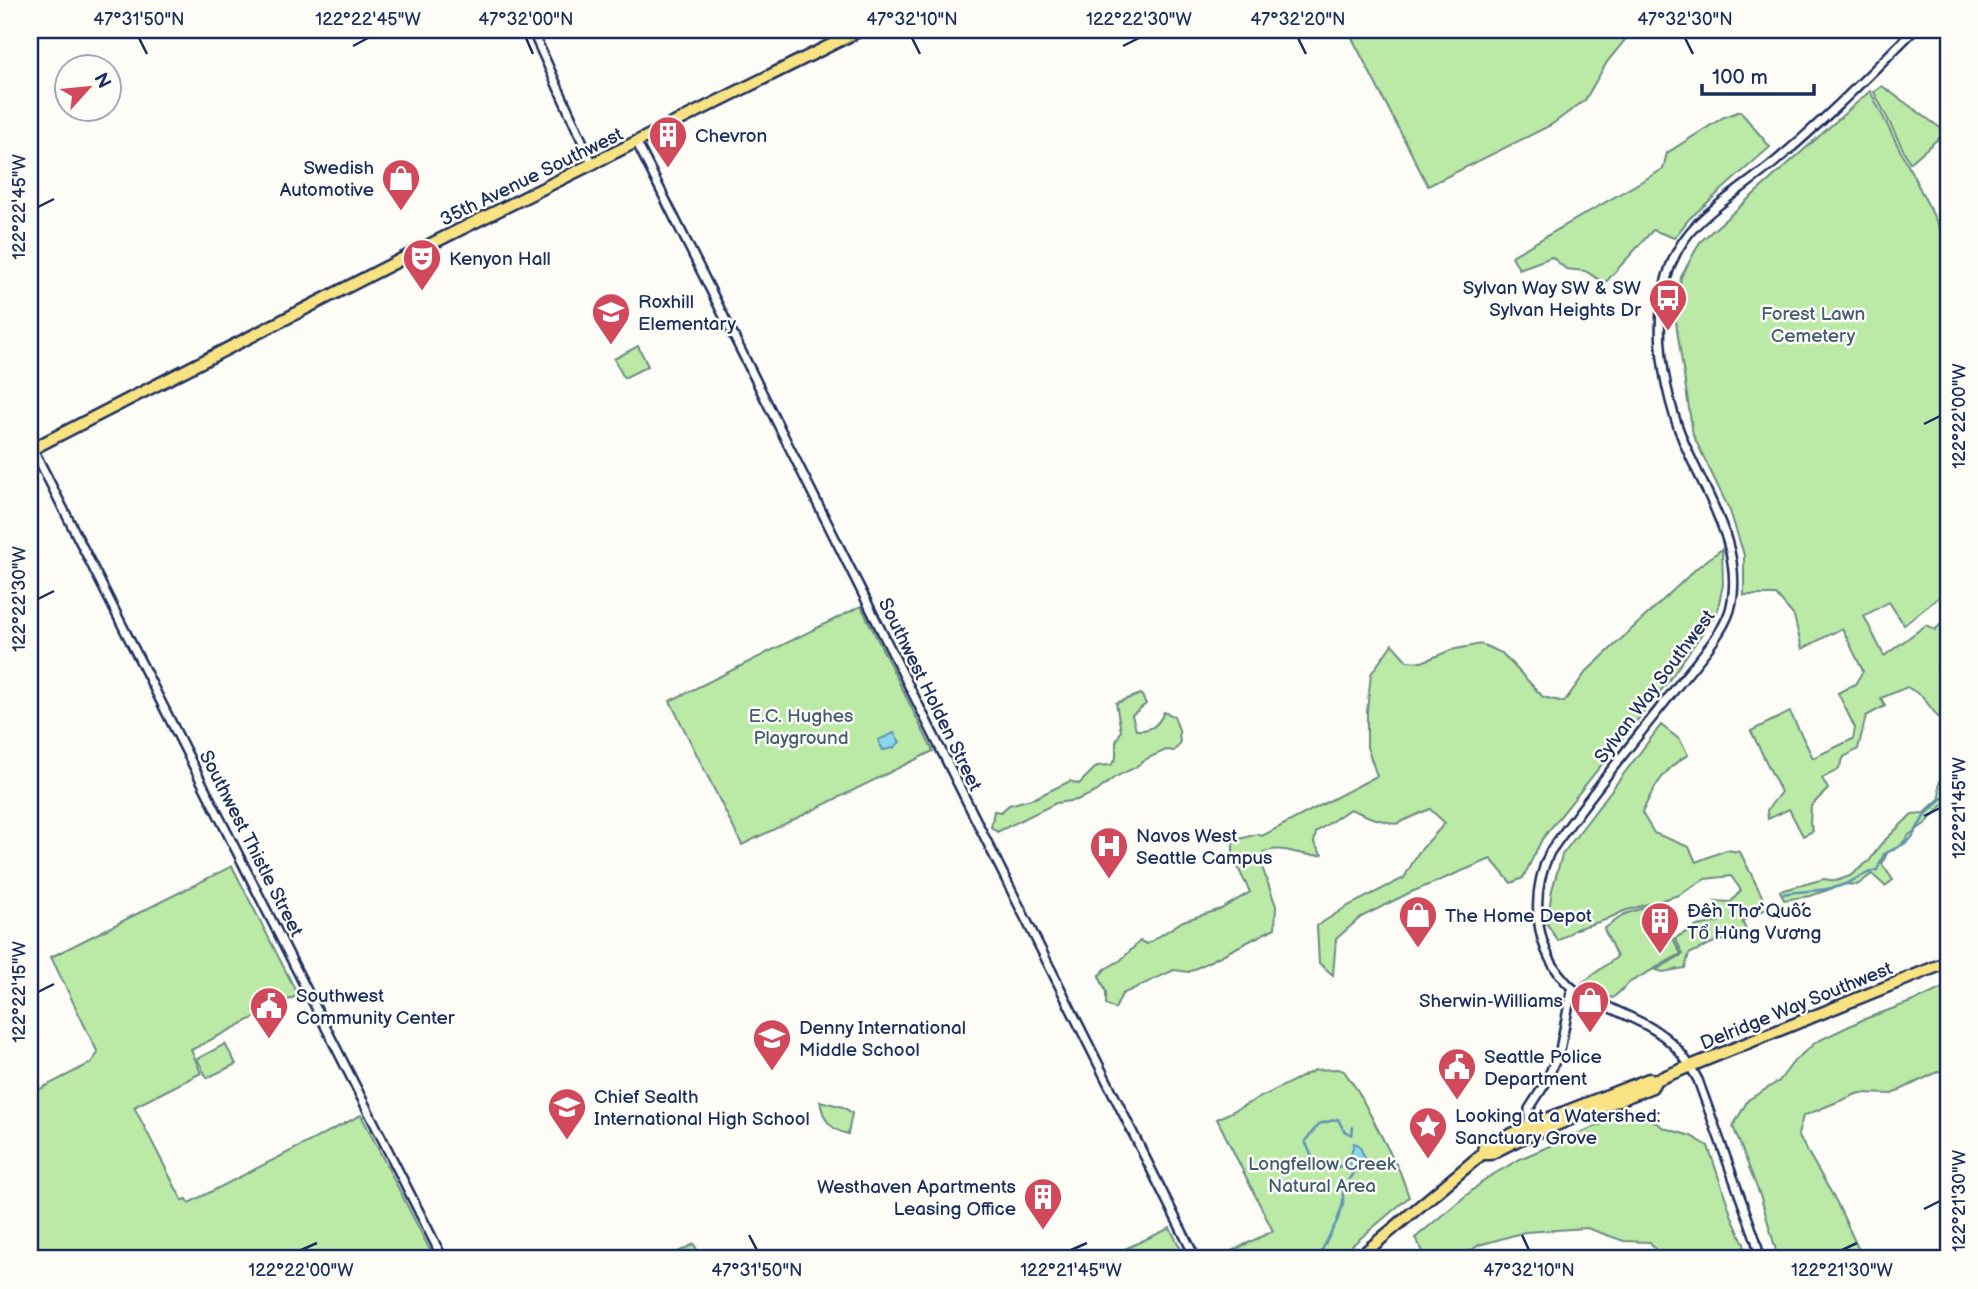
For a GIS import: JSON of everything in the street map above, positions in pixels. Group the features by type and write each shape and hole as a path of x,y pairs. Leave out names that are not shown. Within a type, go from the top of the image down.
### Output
{"main road":[{"name":"35th Avenue Southwest","path":"31,447 861,30"},
{"name":"Delridge Way Southwest","path":"1357,1259 1482,1154 1484,1147 1529,1126 1648,1079 1656,1080 1843,1007 1948,962"},
{"name":"Delridge Way Southwest","path":"1482,1154 1490,1154 1518,1140 1652,1087 1656,1080"},
{"path":"1518,1140 1529,1126"}],"street":[{"path":"532,30 593,165"},
{"name":"Sylvan Way Southwest","path":"1572,988 1550,955 1538,920 1537,898 1544,865 1558,840 1714,637 1729,612 1732,598 1727,537 1673,416 1664,377 1660,350 1661,322 1673,261 1693,229 1776,161 1843,101 1912,30"},
{"name":"Southwest Holden Street","path":"637,143 1196,1259"},
{"name":"Southwest Thistle Street","path":"31,447 443,1259"},
{"path":"1529,1126 1530,1109 1560,1050 1572,988 1658,1030 1677,1047 1698,1080 1760,1257"}],"green space":[{"path":"1348,30 1633,30 1607,62 1585,100 1551,125 1428,186"},
{"path":"1882,86 1946,132 1910,163 1874,92"},
{"name":"Forest Lawn Cemetery","path":"1870,91 1948,244 1948,590 1904,625 1889,602 1864,616 1884,656 1926,625 1935,630 1948,617 1948,658 1937,666 1940,684 1948,687 1948,721 1944,725 1922,696 1907,687 1881,698 1885,706 1866,716 1858,749 1844,757 1838,770 1822,778 1828,789 1811,806 1810,823 1813,831 1803,836 1789,809 1768,819 1767,810 1781,792 1751,731 1790,712 1813,758 1853,739 1855,728 1838,693 1855,684 1863,671 1842,628 1802,649 1794,616 1776,595 1744,595 1744,555 1730,511 1693,435 1675,316 1681,277 1700,242"},
{"path":"1740,111 1770,147 1689,219 1674,238 1653,230 1605,283 1585,271 1566,269 1552,257 1519,269 1512,256 1663,169 1667,153 1724,117"},
{"path":"638,346 648,366 624,378 614,359"},
{"path":"1722,549 1723,585 1717,612 1667,683 1542,839 1523,878 1511,883 1491,859 1409,893 1361,917 1336,939 1333,975 1319,963 1317,926 1346,907 1404,878 1418,853 1445,823 1430,809 1396,824 1350,809 1316,832 1314,843 1322,855 1284,850 1262,853 1262,867 1276,906 1275,928 1189,972 1174,970 1122,994 1115,1009 1106,1004 1106,992 1099,976 1105,969 1121,960 1140,941 1147,944 1183,921 1221,909 1250,892 1233,858 1233,841 1257,834 1262,836 1377,776 1367,747 1371,674 1392,644 1407,661 1422,662 1451,650 1481,644 1502,653 1543,697 1564,702 1586,672 1698,567"},
{"name":"E.C. Hughes Playground","path":"861,606 933,751 742,845 670,701"},
{"path":"1141,694 1146,704 1132,715 1136,730 1153,727 1164,712 1174,716 1180,744 1174,751 1166,750 1148,758 1115,777 1096,792 1077,800 1056,803 997,832 991,827 994,811 1001,812 1009,805 1035,798 1070,781 1079,784 1097,766 1111,765 1116,758 1116,742 1121,731 1116,703"},
{"path":"1661,725 1680,740 1688,755 1660,780 1642,813 1654,833 1689,847 1696,862 1726,850 1740,852 1768,908 1742,921 1747,932 1729,940 1716,941 1689,954 1685,968 1663,972 1656,970 1683,954 1675,938 1697,926 1719,922 1721,912 1715,901 1731,902 1741,890 1731,876 1705,879 1679,895 1576,929 1558,941 1547,924 1552,890 1562,855"},
{"path":"1948,761 1948,808 1944,804 1901,845 1887,853 1882,864 1893,880 1885,886 1872,874 1857,885 1845,884 1810,896 1784,900 1780,891 1824,879 1836,881 1850,876 1870,860 1880,845 1912,814 1924,813 1940,798 1939,784"},
{"path":"232,866 298,995 191,1050 201,1073 134,1107 182,1200 187,1199 189,1203 361,1115 432,1254 422,1259 30,1259 30,1094 91,1063 98,1053 51,957"},
{"path":"1655,904 1681,954 1630,982 1613,998 1600,995 1582,983 1617,957 1604,929 1625,914"},
{"path":"1948,985 1948,1067 1892,1094 1859,1093 1803,1116 1798,1135 1836,1201 1863,1259 1788,1259 1777,1254 1761,1198 1733,1126 1748,1100 1779,1081 1795,1060 1816,1042"},
{"path":"225,1044 236,1064 207,1078 197,1059"},
{"name":"Longfellow Creek Natural Area","path":"1315,1070 1344,1071 1358,1091 1400,1172 1409,1197 1336,1259 1215,1259 1273,1231 1217,1119"},
{"path":"820,1101 843,1107 852,1113 848,1134 836,1130 828,1123"},
{"path":"1636,1109 1664,1128 1691,1136 1708,1146 1744,1244 1746,1259 1662,1259 1650,1242 1624,1241 1587,1228 1525,1232 1479,1245 1459,1259 1427,1258 1415,1238 1487,1178 1522,1158"},
{"path":"1170,1228 1186,1259 1094,1259 1114,1254"},
{"path":"694,1244 702,1259 664,1259"}],"water":[{"path":"894,733 900,742 893,748 883,750 878,740"},
{"path":"1354,1143 1359,1145 1368,1165 1357,1172 1348,1164"}],"waterway":[{"path":"1784,894 1833,888 1877,870 1884,854 1912,837 1925,815 1948,795"},
{"path":"1348,1164 1323,1171 1316,1166 1305,1141 1319,1124 1338,1119 1344,1131 1352,1135 1353,1127"},
{"path":"1308,1259 1320,1254 1337,1221 1343,1204 1343,1190 1354,1171"},
{"path":"1125,1259 1166,1254"},
{"path":"1269,1259 1278,1256 1292,1259"}],"place":[{"name":"Chevron","path":"668,169"},
{"name":"Swedish Automotive","path":"401,212"},
{"name":"Kenyon Hall","path":"422,292"},
{"name":"Sylvan Way SW & SW Sylvan Heights Dr","path":"1668,332"},
{"name":"Roxhill Elementary","path":"611,346"},
{"name":"Navos West Seattle Campus","path":"1109,880"},
{"name":"The Home Depot","path":"1418,949"},
{"name":"Đền Thờ Quốc Tổ Hùng Vương","path":"1660,955"},
{"name":"Sherwin-Williams","path":"1590,1034"},
{"name":"Southwest Community Center","path":"269,1040"},
{"name":"Denny International Middle School","path":"772,1072"},
{"name":"Seattle Police Department","path":"1457,1101"},
{"name":"Chief Sealth International High School","path":"567,1141"},
{"name":"Looking at a Watershed: Sanctuary Grove","path":"1428,1160"},
{"name":"Westhaven Apartments Leasing Office","path":"1043,1231"}]}
